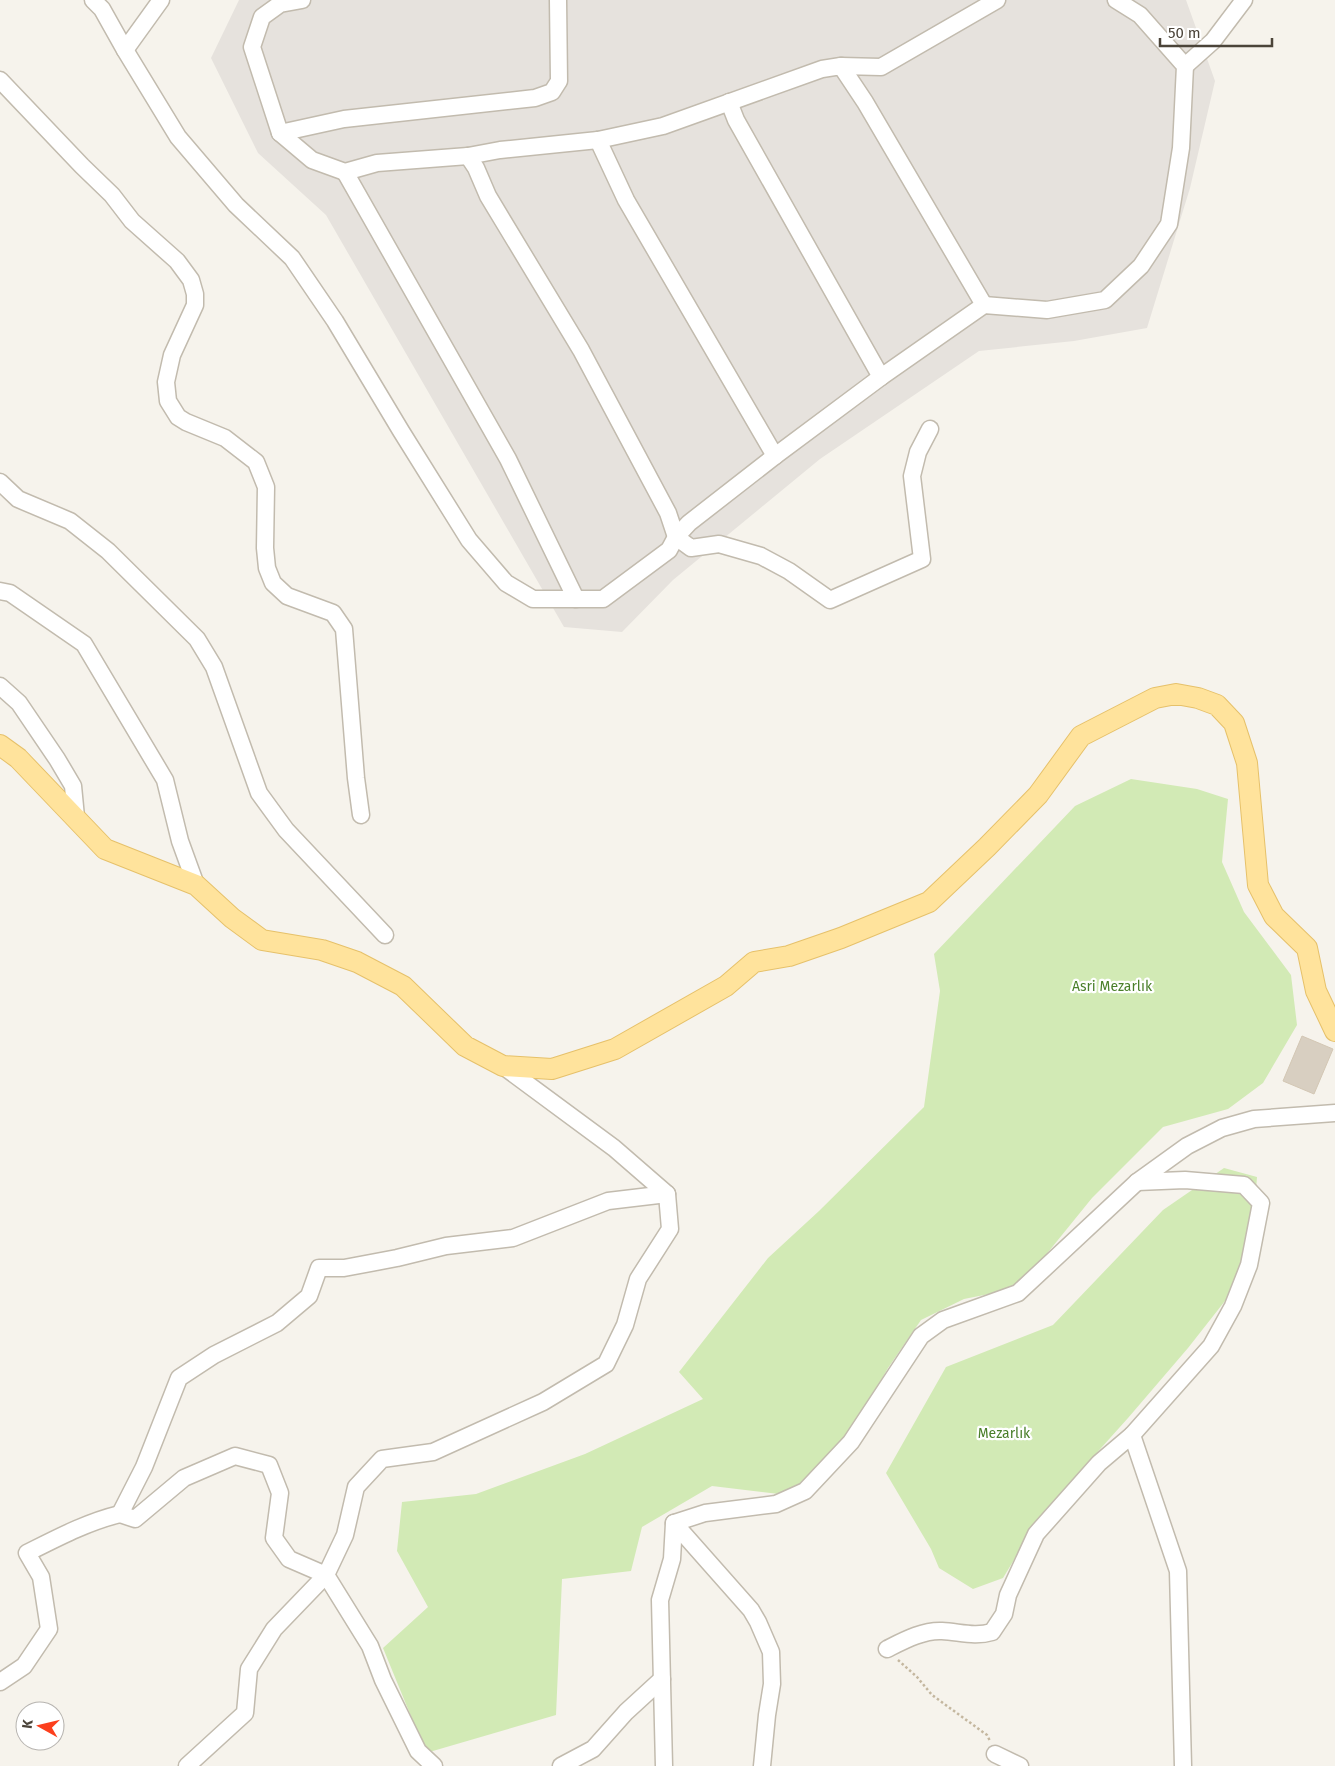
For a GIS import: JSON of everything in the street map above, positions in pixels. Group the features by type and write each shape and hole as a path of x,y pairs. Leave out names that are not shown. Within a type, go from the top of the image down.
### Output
{"main road":[{"path":"0,745 18,758 104,849 196,885 232,918 262,940 322,950 357,962 403,986 464,1046 503,1066 552,1069 615,1049 726,986 754,962 789,956 841,938 929,902 1038,795 1081,736 1155,698 1176,694 1198,698 1217,705 1234,723 1247,762 1258,885 1274,916 1307,948 1316,991 1335,1031"}],"street":[{"path":"93,0 102,9 178,137 236,206 292,258 335,321 401,431 470,540 506,583 533,599 603,599 669,550 676,537 689,523 775,456 880,377 984,304 1047,310 1105,300 1141,266 1169,224 1181,148 1185,66 1140,15 1116,0"},
{"path":"125,50 162,0"},
{"path":"302,0 280,4 262,17 252,47 280,133 312,160 345,172 377,163 468,156 500,150 598,140 663,126 822,69 841,66 881,67 997,0"},
{"path":"280,133 344,119 536,98 552,92 559,81 558,0"},
{"path":"1185,66 1213,41 1244,0"},
{"path":"841,66 865,102 984,304"},
{"path":"0,80 112,195 132,220 177,261 191,280 196,294 195,305 172,355 166,382 168,401 178,417 225,438 256,462 266,487 265,548 267,568 273,583 286,596 333,613 344,628 356,778 362,814"},
{"path":"729,102 736,120 880,377"},
{"path":"598,140 626,200 775,456"},
{"path":"468,156 476,168 488,196 586,359 668,513 676,537 691,548 719,544 761,556 789,571 830,600 922,559 912,476 918,452 930,429"},
{"path":"345,172 508,458 576,599"},
{"path":"0,482 18,499 70,521 108,551 197,639 214,667 259,793 286,830 385,935"},
{"path":"0,591 10,593 84,644 165,780 180,841 196,885"},
{"path":"0,686 19,703 73,786 76,818"},
{"path":"187,1766 244,1713 250,1669 254,1661 274,1629 326,1575 345,1535 356,1488 382,1459 433,1452 543,1402 606,1364 625,1325 638,1279 670,1229 668,1194 614,1148 503,1066"},
{"path":"674,1523 705,1513 776,1504 805,1491 851,1442 921,1336 943,1320 1018,1293 1136,1182 1186,1146 1222,1128 1254,1119 1335,1113"},
{"path":"887,1649 922,1634 941,1631 979,1636 992,1632 1004,1614 1008,1595 1036,1534 1099,1463 1132,1435 1211,1346 1233,1306 1249,1266 1261,1203 1244,1184 1186,1180 1136,1182"},
{"path":"120,1514 144,1467 179,1378 214,1355 277,1323 309,1296 319,1268 344,1268 446,1246 513,1238 608,1201 668,1194"},
{"path":"1132,1435 1178,1571 1183,1766"},
{"path":"0,1682 24,1666 49,1629 41,1577 27,1553 98,1519 120,1514 135,1519 184,1478 235,1456 269,1465 280,1493 274,1538 288,1559 326,1575 370,1646 383,1680 418,1751 434,1766"},
{"path":"664,1766 660,1600 672,1559 674,1523"},
{"path":"674,1523 751,1610 771,1652 772,1684 762,1766"},
{"path":"561,1766 593,1749 626,1712 662,1679"},
{"path":"996,1760 1020,1766"}],"path":[{"path":"887,1649 917,1677 932,1695 987,1735 996,1760"}],"shaded area":[{"path":"239,0 1186,0 1215,81 1190,188 1147,328 1074,341 979,351 820,459 673,580 622,632 564,627 326,215 258,153 211,58"}],"green space":[{"name":"Asri Mezarlık","path":"1131,779 1197,789 1228,799 1222,862 1244,912 1291,975 1297,1025 1263,1083 1228,1109 1163,1127 1092,1198 1019,1288 964,1299 921,1320 888,1368 847,1440 806,1481 779,1494 712,1486 642,1527 631,1571 562,1579 556,1715 426,1753 383,1648 428,1607 397,1551 402,1502 476,1494 585,1454 703,1399 679,1372 768,1258 819,1211 924,1107 940,991 934,954 1075,806"},
{"name":"Mezarlık","path":"1224,1168 1257,1177 1253,1229 1232,1292 1188,1348 1041,1515 1003,1578 973,1589 939,1568 931,1549 886,1473 946,1367 1053,1325 1163,1210"}],"building":[{"path":"1302,1036 1333,1049 1314,1094 1283,1081"}]}
